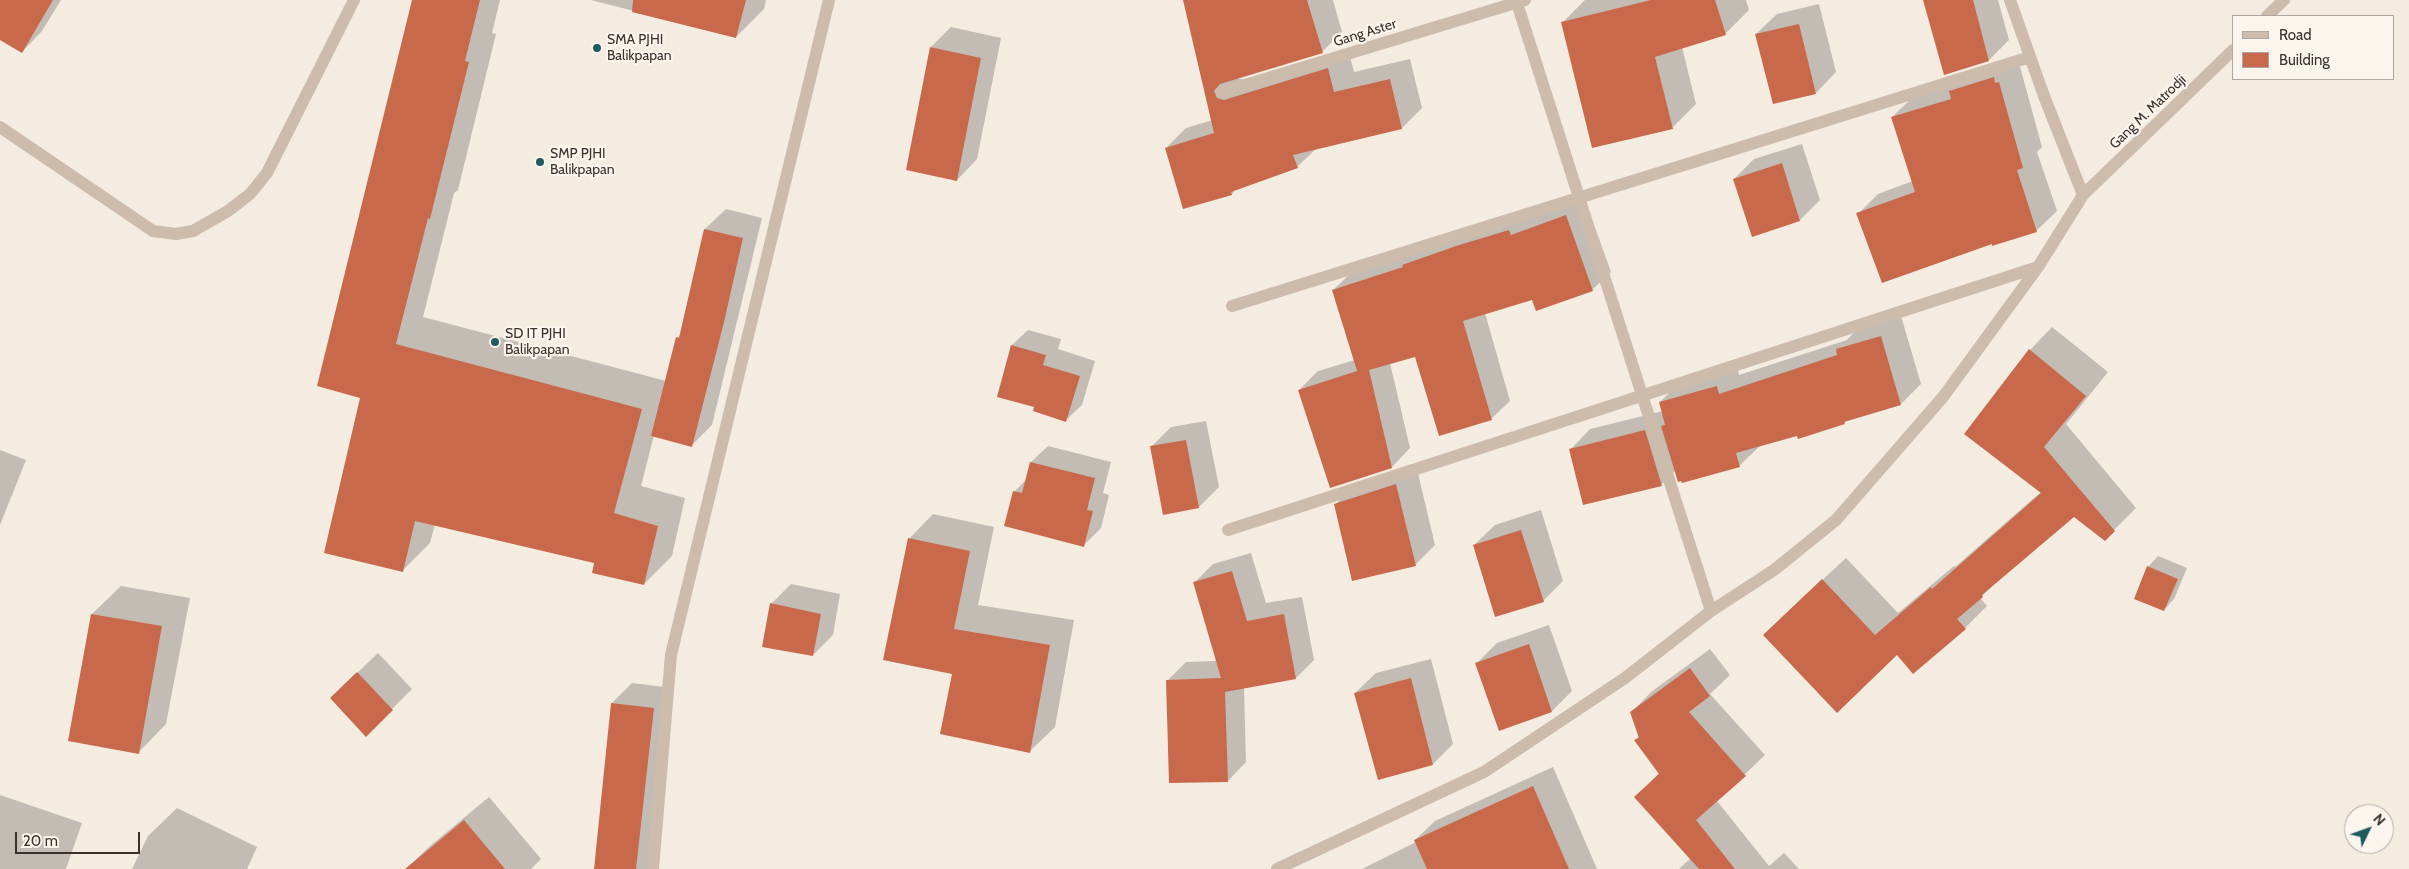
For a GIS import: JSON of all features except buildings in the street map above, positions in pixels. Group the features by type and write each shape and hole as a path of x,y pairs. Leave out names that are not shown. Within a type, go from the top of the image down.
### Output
{"street":[{"path":"0,127 154,231 176,234 193,230 228,211 250,194 267,173 354,0"},
{"path":"653,869 671,655 829,0"},
{"path":"2010,0 2030,57 2084,195"},
{"path":"2268,15 2284,0"},
{"path":"1520,1 1579,198 1711,611"},
{"name":"Gang Aster","path":"1222,92 1520,1"},
{"name":"Gang M. Matrodji","path":"1277,869 1484,772 1625,678 1711,611 1774,570 1836,520 1943,398 2038,267 2084,195 2232,51"},
{"path":"1232,306 2030,57"},
{"path":"1228,530 2038,267"}],"place":[{"name":"SMA PJHI Balikpapan","path":"597,48"},
{"name":"SMP PJHI Balikpapan","path":"540,162"},
{"name":"SD IT PJHI Balikpapan","path":"495,342"}]}
